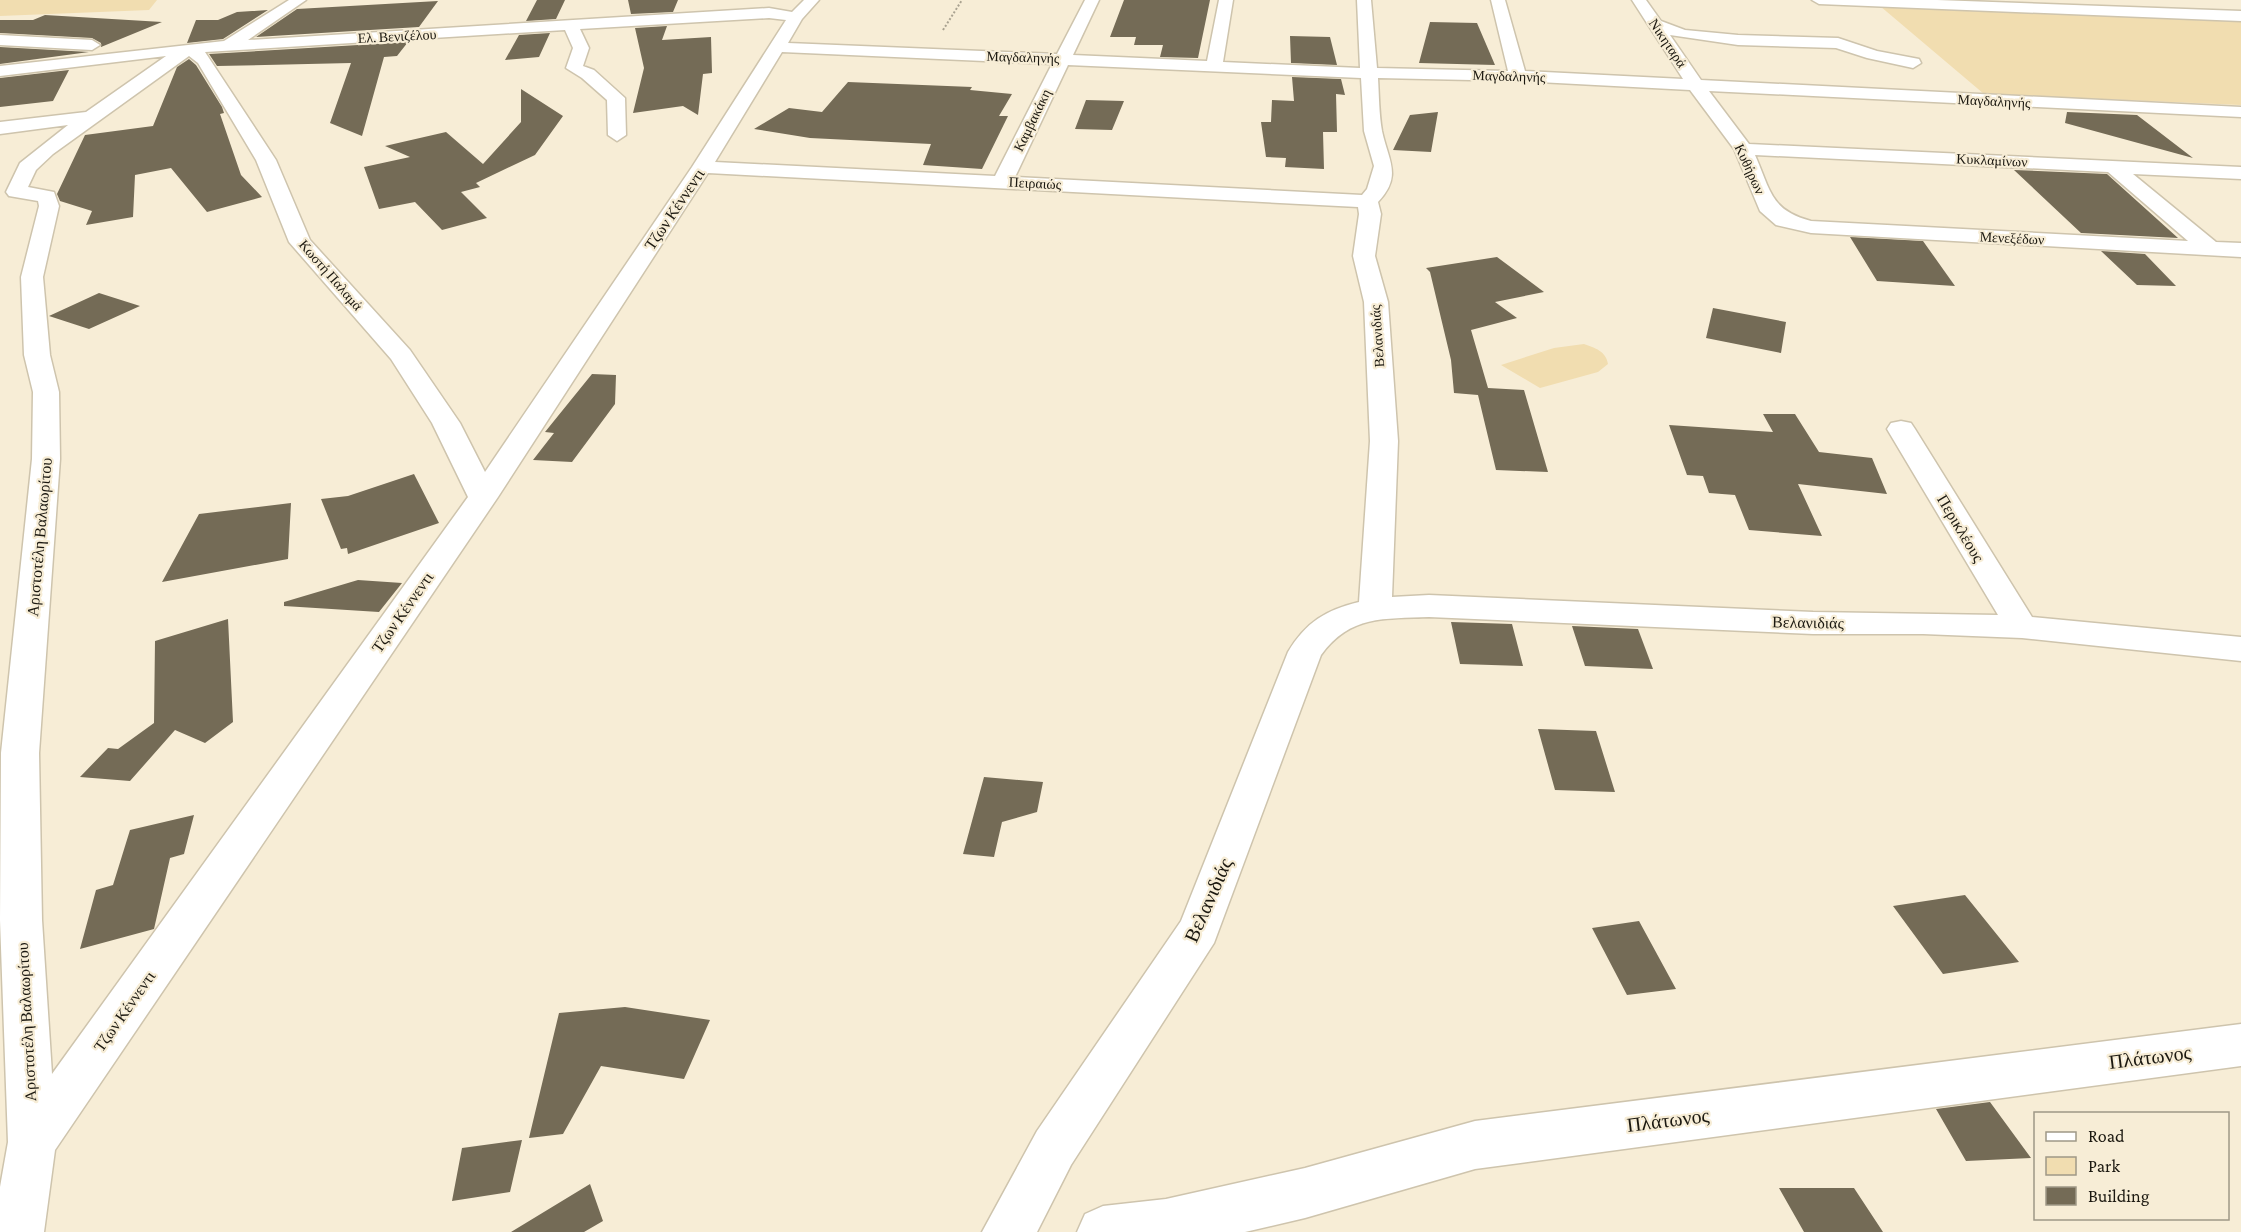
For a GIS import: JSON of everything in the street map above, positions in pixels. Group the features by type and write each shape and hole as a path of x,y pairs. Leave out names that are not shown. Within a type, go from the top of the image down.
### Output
{"street":[{"path":"227,46 299,0"},
{"name":"Καμβακάκη","path":"1003,181 1092,0"},
{"path":"1214,66 1226,0"},
{"name":"Βελανιδιάς","path":"1364,0 1373,131 1384,166 1377,191 1367,201 1370,214 1366,228 1364,256 1376,302 1384,441 1375,609"},
{"path":"1498,0 1518,76"},
{"name":"Νικηταρά","path":"1639,0 1697,87"},
{"path":"1819,0 1925,2 2241,16"},
{"name":"Ελ. Βενιζέλου","path":"0,71 190,48 571,26 804,9"},
{"name":"Τζων Κέννεντι","path":"18,1232 32,1142 483,497 804,9"},
{"path":"1654,24 1683,34 1738,40 1838,43 1873,55 1913,63"},
{"path":"571,26 581,48 574,68 588,74 616,98 617,135"},
{"path":"0,39 190,48"},
{"name":"Μαγδαληνής","path":"777,47 1214,66 1518,76 1697,87 2241,112"},
{"name":"Αριστοτέλη Βαλαωρίτου","path":"8,194 27,167 92,116 190,48"},
{"name":"Κωστή Παλαμά","path":"190,48 204,60 266,160 300,242 401,355 446,423 483,497"},
{"name":"Κυθήρων","path":"1697,87 1743,148 1767,207 1784,220"},
{"path":"0,128 92,116"},
{"name":"Κυκλαμίνων","path":"1743,148 2241,173"},
{"path":"2112,166 2210,248"},
{"name":"Πειραιώς","path":"702,167 1367,201"},
{"name":"Αριστοτέλη Βαλαωρίτου","path":"8,194 47,195 49,206 32,277 37,355 46,392 46,459 10,749 32,1142"},
{"name":"Μενεξέδων","path":"1784,220 1811,226 2241,250"},
{"name":"Περικλέους","path":"1901,429 2022,627"},
{"name":"Βελανιδιάς","path":"1008,1232 1030,1197 1053,1148 1199,930 1305,652 1322,629 1342,615 1375,609 1429,606 1813,623 1923,623 2022,627 2241,649"},
{"name":"Πλάτωνος","path":"1103,1232 1166,1225 1293,1196 1475,1145 2241,1045"}],"path":[{"path":"929,53 962,0"}],"green space":[{"path":"0,0 157,0 149,10 0,16"},
{"path":"1880,6 2241,19 2241,105 1984,94"},
{"path":"1584,344 1602,353 1608,364 1598,372 1540,388 1501,365 1554,348"}],"building":[{"path":"537,0 565,0 556,19 526,21"},
{"path":"628,0 678,0 673,12 631,14"},
{"path":"1124,0 1210,0 1198,58 1160,57 1163,45 1134,45 1136,37 1110,37"},
{"path":"438,1 419,27 256,37 297,9"},
{"path":"268,10 223,39 187,43 196,20 218,20 237,12"},
{"path":"45,15 162,22 101,47 101,43 92,38 0,33 0,20 33,20"},
{"path":"1430,22 1477,23 1495,65 1419,63"},
{"path":"667,26 662,40 711,37 712,73 703,74 698,115 683,106 633,113 644,68 635,28"},
{"path":"550,33 539,57 505,60 519,35"},
{"path":"1290,36 1330,37 1337,65 1291,63"},
{"path":"408,42 397,56 384,57 362,136 330,123 351,63 217,66 209,54"},
{"path":"0,47 89,52 0,64"},
{"path":"189,59 196,65 222,107 224,113 220,114 241,175 262,197 207,212 171,168 135,175 133,217 86,225 92,211 60,201 57,194 85,135 153,126 177,67"},
{"path":"69,70 53,101 0,107 0,78"},
{"path":"1292,77 1341,79 1345,95 1336,94 1337,132 1323,132 1324,169 1285,167 1286,158 1266,157 1261,122 1271,122 1272,100 1294,101"},
{"path":"848,82 972,87 970,90 1012,94 999,116 1008,116 982,169 923,165 931,144 810,138 754,129 789,108 822,112"},
{"path":"521,89 563,116 535,155 476,183 480,187 461,192 487,218 442,230 415,202 379,209 364,167 410,157 385,146 446,132 483,164 521,122"},
{"path":"1086,100 1124,101 1112,130 1075,129"},
{"path":"1438,112 1431,152 1393,150 1410,115"},
{"path":"2067,112 2137,115 2193,158 2065,123"},
{"path":"2014,170 2107,174 2178,238 2081,233"},
{"path":"1850,237 1923,241 1955,286 1877,281"},
{"path":"2101,251 2145,254 2176,286 2137,285"},
{"path":"1497,257 1544,292 1495,302 1517,318 1471,330 1488,388 1524,390 1548,472 1496,470 1478,395 1454,393 1451,360 1430,272 1426,268"},
{"path":"99,293 140,306 89,329 49,316"},
{"path":"1713,308 1786,322 1781,353 1706,338"},
{"path":"592,374 616,375 615,404 572,462 533,460 554,433 545,432"},
{"path":"1763,414 1795,414 1819,452 1872,458 1887,494 1798,484 1822,536 1749,530 1735,495 1709,493 1703,476 1687,475 1669,425 1773,432"},
{"path":"414,474 439,523 348,554 347,548 341,549 321,499 348,496"},
{"path":"291,503 288,559 162,582 199,514"},
{"path":"358,580 402,583 379,612 284,606 284,602"},
{"path":"228,619 233,722 205,743 175,730 130,781 80,777 108,748 118,749 154,723 155,641"},
{"path":"1451,622 1512,624 1523,666 1460,664"},
{"path":"1572,626 1638,629 1653,669 1585,666"},
{"path":"1538,729 1596,731 1615,792 1555,790"},
{"path":"984,777 1043,782 1037,812 1002,822 994,857 963,854"},
{"path":"194,815 184,854 170,858 154,929 80,949 96,890 113,885 130,830"},
{"path":"1965,895 2019,962 1943,974 1893,906"},
{"path":"1639,921 1676,989 1627,995 1592,928"},
{"path":"625,1007 710,1020 684,1079 601,1066 563,1134 529,1138 559,1013"},
{"path":"1990,1102 2031,1158 1966,1161 1936,1109"},
{"path":"522,1140 510,1192 452,1201 462,1148"},
{"path":"590,1184 603,1221 584,1232 511,1232"},
{"path":"1779,1188 1854,1188 1883,1232 1804,1232"}]}
